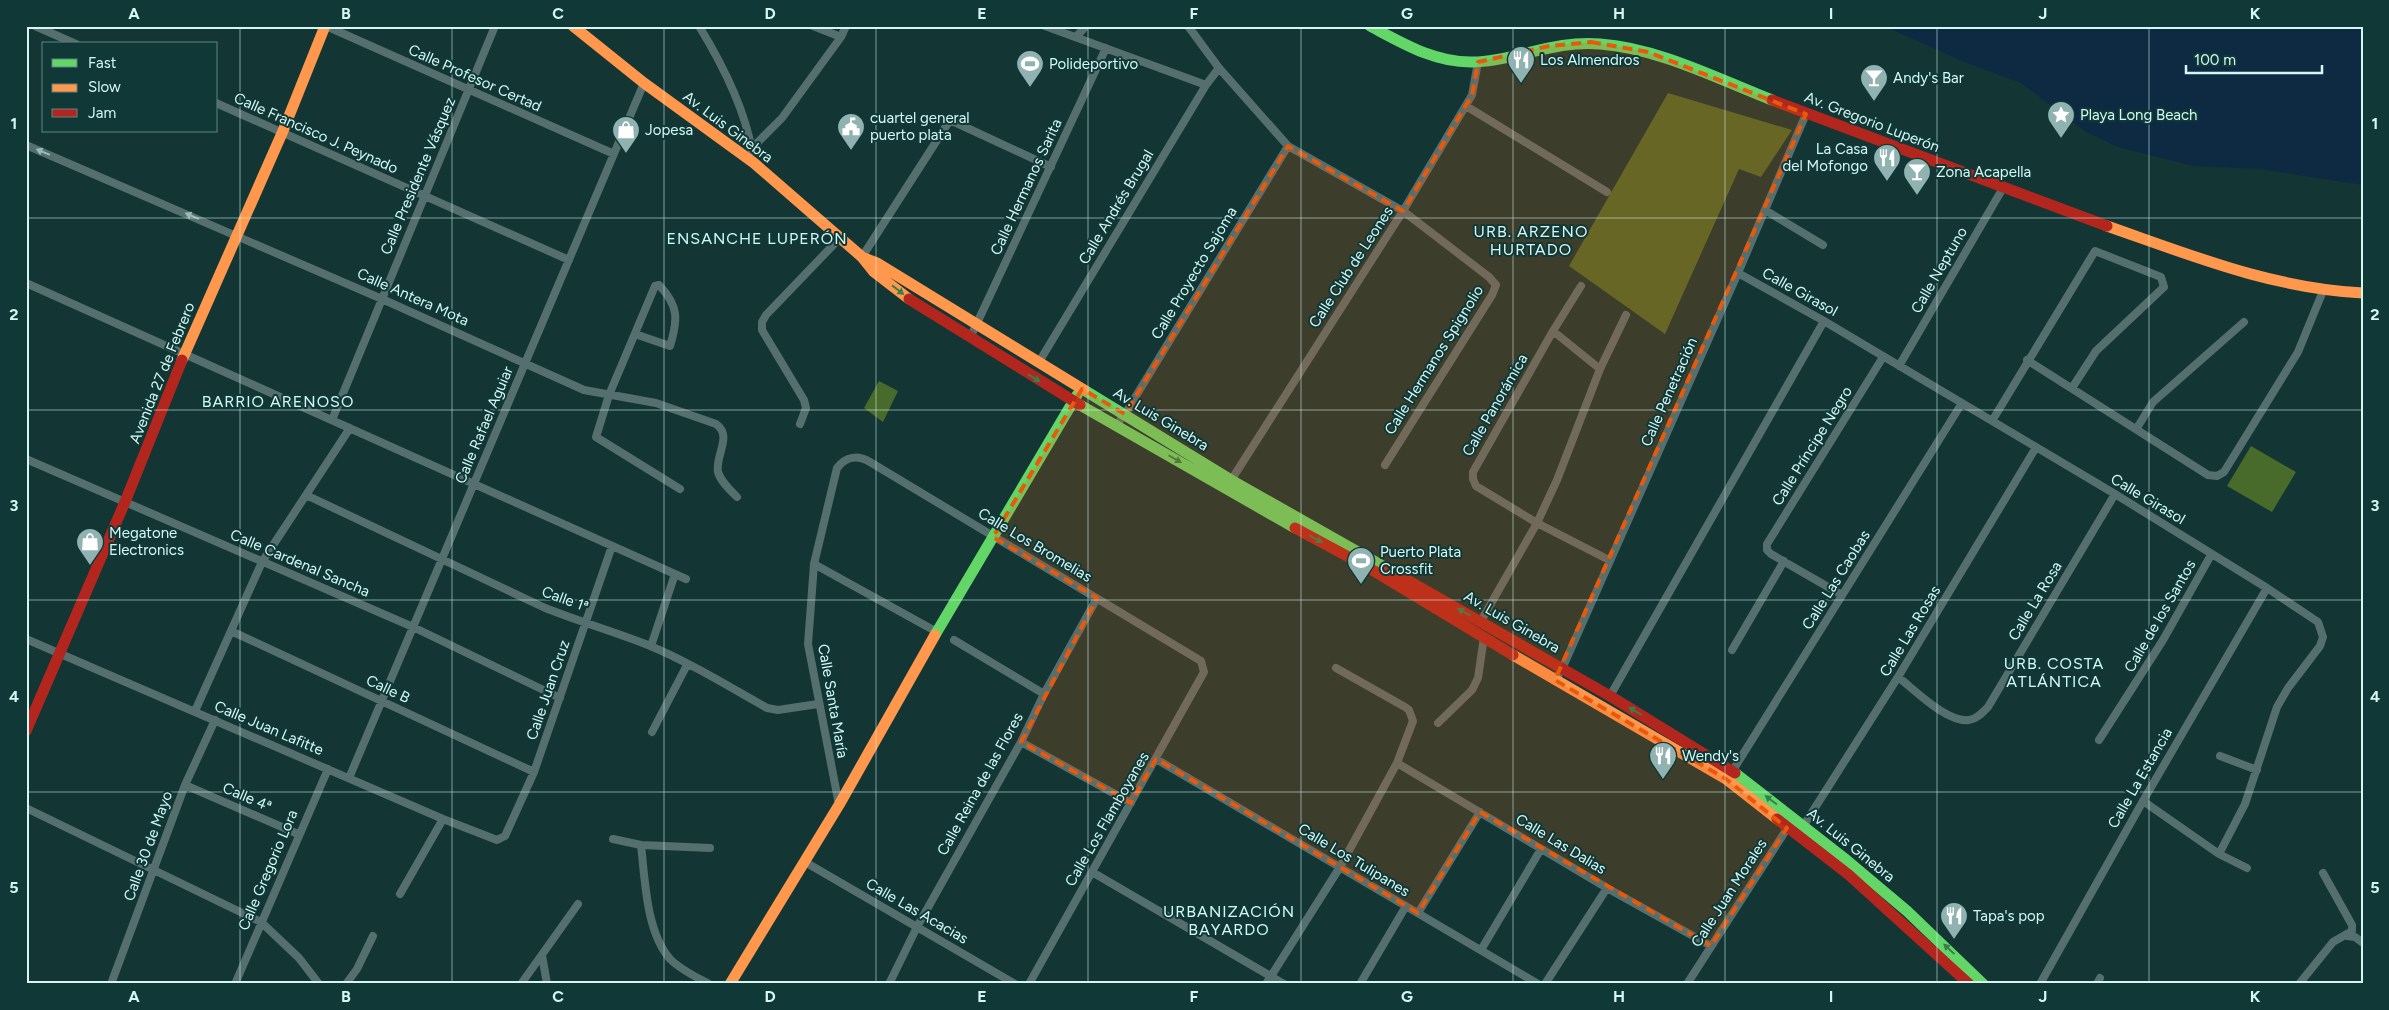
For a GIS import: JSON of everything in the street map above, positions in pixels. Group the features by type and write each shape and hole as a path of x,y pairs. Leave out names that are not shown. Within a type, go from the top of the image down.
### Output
{"street":[{"path":"35,26 71,42"},
{"name":"Calle Profesor Certad","path":"326,26 614,154"},
{"name":"Avenida 27 de Febrero","path":"26,731 125,502 185,353 283,131 326,26"},
{"name":"Calle Presidente Vásquez","path":"332,420 495,26"},
{"name":"Av. Luis Ginebra","path":"573,26 644,83 754,163 862,257 874,272 922,308 1073,401 1481,621 1610,696 1804,825 1907,911 1983,984"},
{"path":"699,26 711,46 748,128 754,163"},
{"path":"813,26 841,37"},
{"path":"752,148 782,118 841,37 846,26"},
{"path":"1045,26 1206,85"},
{"path":"1076,38 1086,26"},
{"name":"Calle Hermanos Spignolio","path":"1188,26 1219,68 1288,146 1403,211 1489,277 1496,285 1492,295 1385,465"},
{"name":"Av. Gregorio Luperón","path":"1370,26 1409,47 1445,60 1478,62 1549,46 1591,42 1619,44 1648,52 2003,188 2233,271 2323,291 2363,293"},
{"name":"Calle Hermanos Sarita","path":"970,338 1106,48"},
{"name":"Calle Club de Leones","path":"1229,485 1403,211 1466,106 1472,95 1478,62"},
{"name":"Calle Andrés Brugal","path":"1039,362 1206,85 1219,68"},
{"name":"Calle Rafael Aguiar","path":"349,778 644,83"},
{"name":"Calle Francisco J. Peynado","path":"218,104 283,131 424,197 569,260"},
{"path":"1466,106 1607,192"},
{"name":"Calle Penetración","path":"1554,680 1562,669 1738,273 1806,114"},
{"path":"862,257 950,120 1051,167"},
{"name":"Calle Antera Mota","path":"26,145 237,235 584,390 656,403 720,427 724,436 718,472 722,480 737,497"},
{"name":"Calle Proyecto Sajoma","path":"1116,425 1125,414 1288,146"},
{"name":"Calle Neptuno","path":"1899,366 2003,188"},
{"path":"1765,210 1823,245"},
{"path":"800,424 806,408 804,400 762,330 762,322 766,315 840,238"},
{"path":"1992,421 2094,251 2162,277 2164,287 2096,351 2072,388"},
{"name":"Av. Luis Ginebra","path":"862,257 877,263 977,326 1125,414 1229,485 1554,680 1729,775 1787,828 1850,876 1969,984"},
{"name":"Calle Girasol","path":"1738,273 1824,321 1992,421 2035,449 2115,494 2267,588 2318,622 2322,638 2320,646 2288,688 2277,707 2246,804 2219,854"},
{"path":"26,283 686,579"},
{"path":"635,334 670,346 677,322 676,315 670,300 659,285 655,286 609,395 596,434 597,439 680,489"},
{"name":"Calle Panorámica","path":"1581,286 1553,331 1473,472 1473,479 1476,486 1536,523 1609,560"},
{"path":"2027,360 2208,475 2217,476 2224,472 2298,352 2323,291"},
{"path":"1481,621 1536,523 1556,480 1600,369 1626,314"},
{"path":"1610,696 1824,321"},
{"path":"2136,428 2154,402 2244,322"},
{"path":"1553,331 1600,369"},
{"name":"Calle Príncipe Negro","path":"1784,561 1767,550 1767,544 1883,357"},
{"path":"730,984 839,805 937,632 1073,401 1082,389"},
{"name":"Calle Las Caobas","path":"1729,775 1962,403"},
{"path":"195,711 262,562 350,428"},
{"name":"Calle Las Rosas","path":"1804,825 1898,677 2035,449"},
{"name":"Calle Los Bromelias","path":"848,459 864,458 1201,661 1204,666"},
{"name":"Calle Cardenal Sancha","path":"26,459 413,627 560,698"},
{"name":"Calle Santa María","path":"839,805 818,704 808,644 814,564 837,468 848,459"},
{"name":"Calle La Rosa","path":"1898,677 1947,715 1957,719 1969,720 1978,716 1988,706 2115,494"},
{"name":"Calle 1ª","path":"306,495 543,607 650,646 772,710 818,704"},
{"name":"Calle Juan Cruz","path":"501,840 505,836 534,772 612,546"},
{"name":"Calle de los Santos","path":"2099,740 2163,640 2211,555"},
{"path":"1732,650 1784,561 1842,595"},
{"path":"814,564 937,632"},
{"path":"650,646 675,574"},
{"name":"Calle La Estancia","path":"2040,984 2142,801 2267,588"},
{"name":"Calle Reina de las Flores","path":"889,984 916,926 1021,742 1044,694 1097,598"},
{"name":"Calle B","path":"231,631 534,772"},
{"path":"1438,723 1472,690 1478,678 1484,637"},
{"name":"Calle Juan Lafitte","path":"26,639 60,652 443,819 501,840"},
{"path":"954,640 1044,694"},
{"path":"652,732 687,664"},
{"name":"Calle Los Flamboyanes","path":"1029,984 1204,672 1204,666"},
{"path":"1266,984 1340,867 1397,763 1413,721 1409,710 1336,668"},
{"name":"Calle 30 de Mayo","path":"111,984 185,786 214,720"},
{"path":"1021,742 1131,803"},
{"path":"2220,756 2257,770"},
{"name":"Calle Los Tulipanes","path":"1156,759 1538,984"},
{"name":"Calle Las Dalias","path":"1397,763 1606,888 1711,946"},
{"name":"Calle Gregorio Lora","path":"236,984 298,834 328,768"},
{"name":"Calle 4ª","path":"185,786 298,834"},
{"path":"2142,801 2219,854 2246,868"},
{"path":"26,808 261,922 299,958 320,984"},
{"path":"1418,913 1480,812"},
{"name":"Calle Juan Morales","path":"1687,984 1794,818"},
{"path":"400,894 443,819"},
{"path":"613,840 641,845 710,848"},
{"path":"641,845 648,902 662,948 672,960 709,984"},
{"path":"1480,950 1541,849"},
{"name":"Calle Las Acacias","path":"805,862 1015,984"},
{"path":"1092,872 1284,984"},
{"path":"2299,984 2333,942 2347,936 2352,931 2352,925 2322,873"},
{"path":"1545,984 1606,888"},
{"path":"521,984 578,904"},
{"path":"1360,984 1406,906"},
{"path":"346,984 357,969 373,936"},
{"path":"2347,936 2355,937 2363,943"},
{"path":"542,955 547,984"}],"highlighted area":[{"path":"1591,42 1648,52 1806,114 1555,680 1726,779 1787,828 1711,946 1480,812 1418,913 1156,759 1131,803 1021,742 1097,598 993,537 1082,389 1125,414 1288,146 1403,211 1472,95 1478,62 1549,46"}],"green space":[{"path":"1668,93 1792,130 1761,177 1739,169 1665,334 1569,266"},
{"path":"879,381 898,391 883,422 864,408"},
{"path":"2251,446 2296,472 2272,512 2227,486"}],"water":[{"path":"1884,26 2363,26 2363,185 2258,169 2193,166 2118,147 2086,132 2021,83 1964,62"}],"traffic: fast":[{"path":"1370,26 1419,51 1432,56 1459,61 1489,61 1566,45 1583,44 1600,44 1644,51 1688,66 1772,100"},
{"path":"1084,390 1231,480 1388,569"},
{"path":"935,635 1077,395"},
{"path":"1080,405 1295,528"},
{"path":"1735,773 1844,858 1907,911 1983,984"}],"traffic: slow":[{"path":"182,360 283,131 325,26"},
{"path":"573,26 644,83 754,163 862,257 874,272 909,299"},
{"path":"2107,226 2264,278 2296,285 2363,293"},
{"path":"864,258 877,263 1084,390"},
{"path":"730,984 839,805 935,635"},
{"path":"1513,655 1726,779 1777,819"}],"traffic: jam":[{"path":"1772,100 2107,226"},
{"path":"909,299 1080,405"},
{"path":"26,731 125,502 182,360"},
{"path":"1295,528 1369,568 1513,655"},
{"path":"1388,569 1610,696 1735,773"},
{"path":"1777,819 1849,875 1969,984"}],"place":[{"name":"Los Almendros","path":"1521,84"},
{"name":"Polideportivo","path":"1030,88"},
{"name":"Andy's Bar","path":"1874,102"},
{"name":"Playa Long Beach","path":"2061,139"},
{"name":"cuartel general puerto plata","path":"851,151"},
{"name":"Jopesa","path":"626,154"},
{"name":"La Casa del Mofongo","path":"1887,182"},
{"name":"Zona Acapella","path":"1917,196"},
{"name":"Megatone Electronics","path":"90,566"},
{"name":"Puerto Plata Crossfit","path":"1361,585"},
{"name":"Wendy's","path":"1663,780"},
{"name":"Tapa's pop","path":"1954,940"}],"district":[{"name":"ENSANCHE LUPERÓN","path":"757,238"},
{"name":"URB. ARZENO HURTADO","path":"1531,240"},
{"name":"BARRIO ARENOSO","path":"278,401"},
{"name":"URB. COSTA ATLÁNTICA","path":"2054,672"},
{"name":"URBANIZACIÓN BAYARDO","path":"1229,920"}]}
